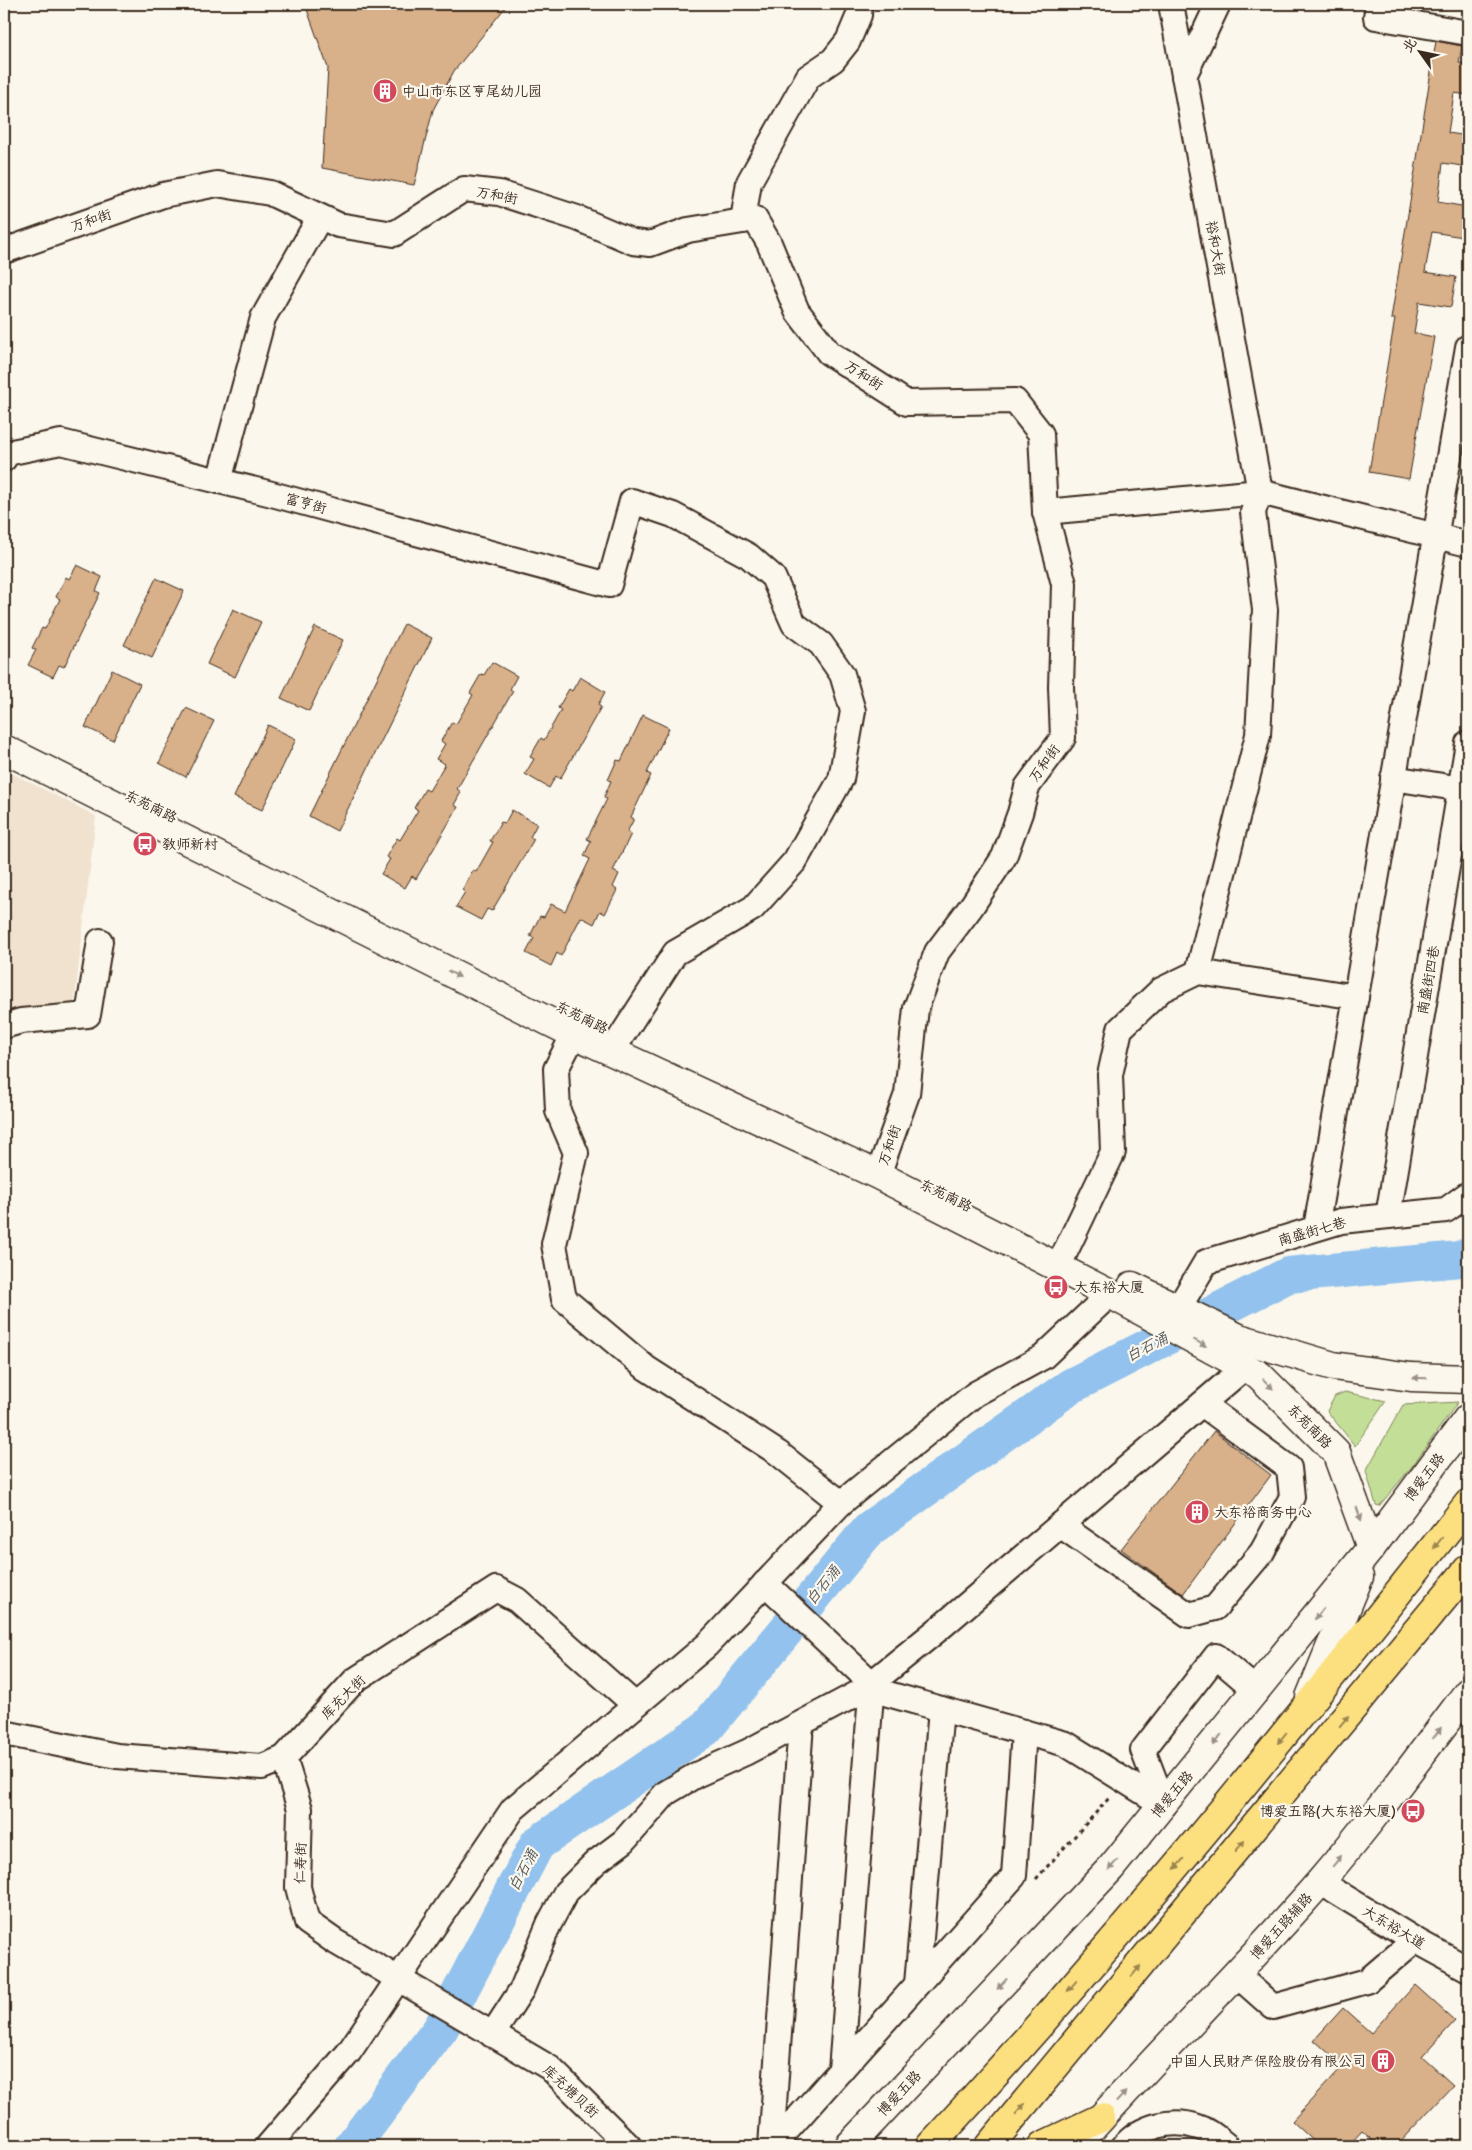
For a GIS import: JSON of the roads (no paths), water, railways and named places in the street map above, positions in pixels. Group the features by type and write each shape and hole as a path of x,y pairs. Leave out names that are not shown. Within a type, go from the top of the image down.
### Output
{"highway":[{"path":"930,2146 1181,1862 1304,1713 1468,1504"},
{"path":"989,2146 1408,1644 1468,1568"},
{"path":"1042,2146 1101,2118"}],"street":[{"path":"743,221 749,182 808,77 833,60 848,41 859,15 860,4"},
{"name":"裕和大街","path":"1171,4 1260,492"},
{"path":"1184,76 1218,4"},
{"path":"1378,4 1376,17 1468,32"},
{"name":"万和街","path":"4,251 163,195 217,184 270,193 338,226 394,234 464,189 499,193 577,218 634,242 650,244 688,230 755,219 769,243 797,311 829,352 907,403 1015,401 1041,434 1045,512 1064,584 1061,688 1063,738 1026,787 1020,813 1004,857 937,952 916,1008 907,1094 880,1169"},
{"path":"219,481 263,318 320,217"},
{"path":"1316,1228 1468,347"},
{"name":"富亨街","path":"4,459 7,453 61,442 219,481 609,585 632,501 673,515 749,556 773,577 794,624 821,644 842,674 852,711 841,779 796,861 753,908 675,953 616,1044"},
{"path":"1045,512 1260,492 1468,544"},
{"path":"1198,972 1258,735 1264,610 1253,512 1260,492"},
{"name":"东苑南路","path":"4,733 616,1044 880,1169 1061,1260 1160,1307 1236,1362 1259,1375 1336,1452 1371,1548"},
{"name":"南盛街四巷","path":"1388,1216 1464,790 1468,743"},
{"name":"东苑南路","path":"4,749 574,1034 616,1044"},
{"path":"1393,778 1464,790"},
{"path":"4,1026 21,1021 88,1015 100,941"},
{"path":"1061,1260 1113,1152 1110,1075 1120,1029 1161,990 1198,972 1356,997"},
{"path":"574,1034 556,1069 558,1111 576,1153 554,1244 564,1299 646,1368 778,1453 840,1503"},
{"name":"南盛街七巷","path":"1160,1307 1206,1262 1341,1221 1446,1210 1468,1194"},
{"name":"东苑南路","path":"1061,1260 1110,1294 1160,1307"},
{"path":"268,2146 349,2052 513,1810 707,1645 840,1503 975,1394 1042,1358 1110,1294"},
{"path":"1160,1307 1250,1341 1333,1366 1411,1377 1468,1379"},
{"path":"487,2033 522,1989 549,1924 566,1892 584,1874 624,1841 666,1793 696,1774 747,1752 862,1691 1202,1404 1236,1362"},
{"path":"1060,1525 1189,1615 1215,1608 1262,1552 1292,1497 1289,1468 1202,1404"},
{"name":"博爱五路","path":"849,2146 1111,1868 1257,1691 1371,1548 1468,1418"},
{"path":"1304,1713 1371,1548"},
{"path":"765,1583 881,1692 1066,1744 1164,1805"},
{"name":"库充大街","path":"4,1733 117,1756 262,1767 284,1758 355,1680 496,1589 517,1600 635,1706"},
{"path":"1164,1805 1142,1750 1216,1656 1257,1691"},
{"path":"841,2070 872,1683"},
{"name":"博爱五路辅路","path":"1076,2146 1237,1975 1320,1882 1390,1796 1468,1692"},
{"path":"918,1984 941,1709"},
{"path":"772,2146 801,1724"},
{"path":"772,2146 1014,1876 1024,1732"},
{"name":"仁寿街","path":"284,1758 300,1809 298,1887 307,1922 334,1941 399,1978 487,2033"},
{"name":"大东裕大道","path":"1320,1882 1415,1940 1468,1969"},
{"path":"1237,1975 1273,2007 1367,1981 1415,1940"},
{"name":"库充塘贝街","path":"487,2033 550,2068 629,2146"},
{"path":"1124,2146 1132,2137 1145,2130 1174,2123 1198,2126 1227,2146"}],"waterway":[{"name":"白石涌","path":"352,2146 441,2028 537,1844 705,1729 869,1529 1071,1386 1288,1275 1460,1259 1468,1255"}],"place":[{"name":"中山市东区亨尾幼儿园","path":"385,91"},
{"name":"教师新村","path":"145,844"},
{"name":"大东裕大厦","path":"1056,1287"},
{"name":"大东裕商务中心","path":"1197,1512"},
{"name":"博爱五路(大东裕大厦)","path":"1413,1811"},
{"name":"中国人民财产保险股份有限公司","path":"1383,2061"}]}
